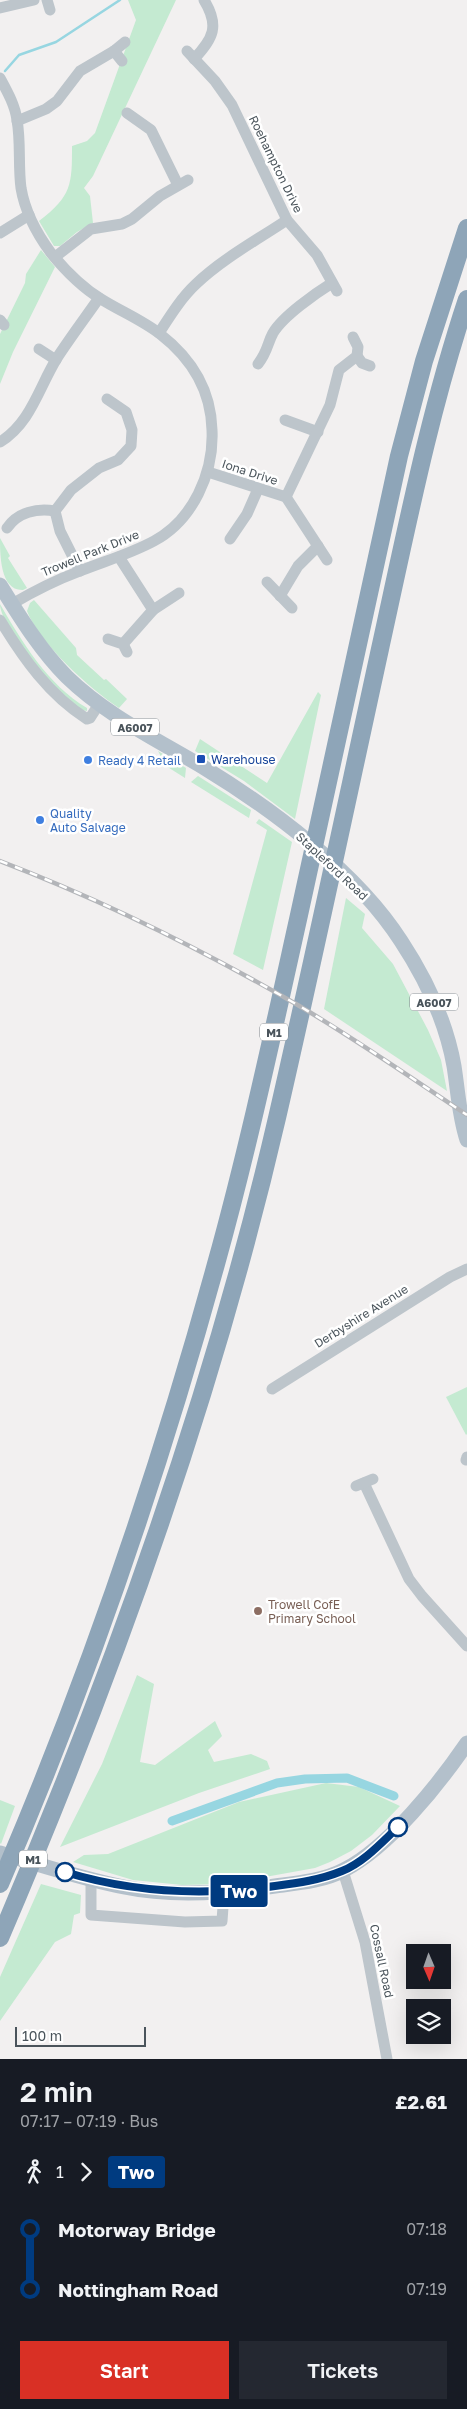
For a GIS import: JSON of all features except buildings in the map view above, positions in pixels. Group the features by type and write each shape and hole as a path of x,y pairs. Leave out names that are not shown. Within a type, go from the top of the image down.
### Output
{"highway":[{"name":"M1","path":"0,1884 83,1674 132,1538 186,1371 214,1272 267,1061 399,456 424,361 467,228"},
{"name":"M1","path":"0,1938 96,1705 146,1565 212,1362 242,1259 276,1122 427,438 467,299"}],"main road":[{"name":"Stapleford Road","path":"0,585 35,640 67,677 99,704 122,720 239,790 300,836 354,885 400,940 423,979 443,1021 454,1067 459,1111 467,1140"},
{"path":"0,1853 91,1880 126,1888 224,1892 304,1882 343,1871 363,1859 410,1814 467,1743"}],"street":[{"path":"0,8 34,0"},
{"name":"Roehampton Drive","path":"204,0 209,12 212,35 210,43 190,55 215,81 232,105 287,220 317,254 335,287 301,304 268,331 267,352 258,364"},
{"path":"17,121 46,109 57,101 80,71 114,52 125,42"},
{"path":"114,52 122,61"},
{"name":"Trowell Park Drive","path":"0,78 13,104 17,121 21,189 29,215 38,233 55,257 99,298 159,333 184,357 205,389 211,411 212,432 211,458 208,472 188,511 176,524 155,541 42,587 12,604"},
{"path":"55,257 99,223 122,224 132,219 183,182 151,130 132,120"},
{"path":"0,233 29,215"},
{"path":"159,333 175,308 195,284 212,270 287,220"},
{"path":"0,442 10,436 26,418 36,402 56,360 99,298"},
{"path":"286,497 330,405 339,370 356,356 358,347 353,337"},
{"path":"39,349 56,360"},
{"path":"356,356 362,363 370,366"},
{"path":"80,571 60,531 56,511 86,473 118,460 132,442 130,422 126,412 107,399"},
{"path":"285,420 318,432"},
{"name":"Iona Drive","path":"208,472 286,497 327,560"},
{"path":"230,539 247,514 258,489"},
{"path":"8,520 41,510 56,511"},
{"path":"280,596 298,566 318,546"},
{"path":"119,557 153,610"},
{"path":"266,582 292,608"},
{"path":"108,640 125,648 153,610 179,593"},
{"path":"0,620 28,664 64,701 87,718 90,718 99,704"},
{"name":"Derbyshire Avenue","path":"272,1389 467,1269"},
{"path":"365,1482 409,1579 436,1614 467,1646"},
{"name":"Cossall Road","path":"343,1871 365,1942 387,2059"},
{"path":"91,1880 91,1915 185,1922 222,1922 224,1892"}],"green space":[{"path":"128,0 176,0 93,176 84,188 90,196 93,223 77,232 60,246 54,246 39,221 58,204 68,188 72,146 87,141 95,133 136,20"},
{"path":"41,250 55,267 13,352 0,384 0,334 25,283 26,274"},
{"path":"0,538 10,556 8,558 27,588 23,590 15,589 6,578 1,562"},
{"path":"34,600 76,648 77,655 127,699 119,708 81,678 42,637 27,611 30,603"},
{"path":"0,604 37,662 60,687 87,708 87,711 64,696 35,665 10,630"},
{"path":"318,692 321,695 295,819 244,781 195,751 200,739 267,783"},
{"path":"158,751 186,768 185,778 166,766"},
{"path":"198,776 251,810 249,818 191,782"},
{"path":"259,819 292,842 263,970 233,954 267,830 256,823"},
{"path":"346,898 365,914 362,928 393,964 428,1030 441,1060 447,1091 324,1009"},
{"path":"467,1387 467,1434 466,1435 446,1397"},
{"path":"137,1675 154,1684 140,1762 155,1765 215,1721 222,1736 208,1750 214,1762 251,1754 267,1761 270,1769 199,1793 60,1847 102,1764"},
{"path":"326,1783 359,1787 400,1806 372,1835 351,1851 315,1868 227,1884 182,1885 133,1880 73,1862 84,1855 108,1854 239,1802"},
{"path":"0,1800 15,1806 1,1844 0,1843"},
{"path":"41,1884 81,1895 80,1913 74,1915 71,1934 55,1942 0,2021 0,1977"}],"waterway":[{"path":"5,71 19,55 56,42 120,0"},
{"path":"172,1821 277,1783 305,1779 347,1778 394,1796"}],"railway":[{"path":"0,861 76,892 151,926 224,964 339,1030 467,1115"}],"bus line":[{"name":"Two","path":"65,1872 126,1888 159,1891 224,1892 257,1889 304,1882 343,1871 363,1859 398,1827"}],"place":[{"name":"Warehouse","path":"201,759"},
{"name":"Ready 4 Retail","path":"88,760"},
{"name":"Quality Auto Salvage","path":"40,820"},
{"name":"Trowell CofE Primary School","path":"258,1611"}]}
